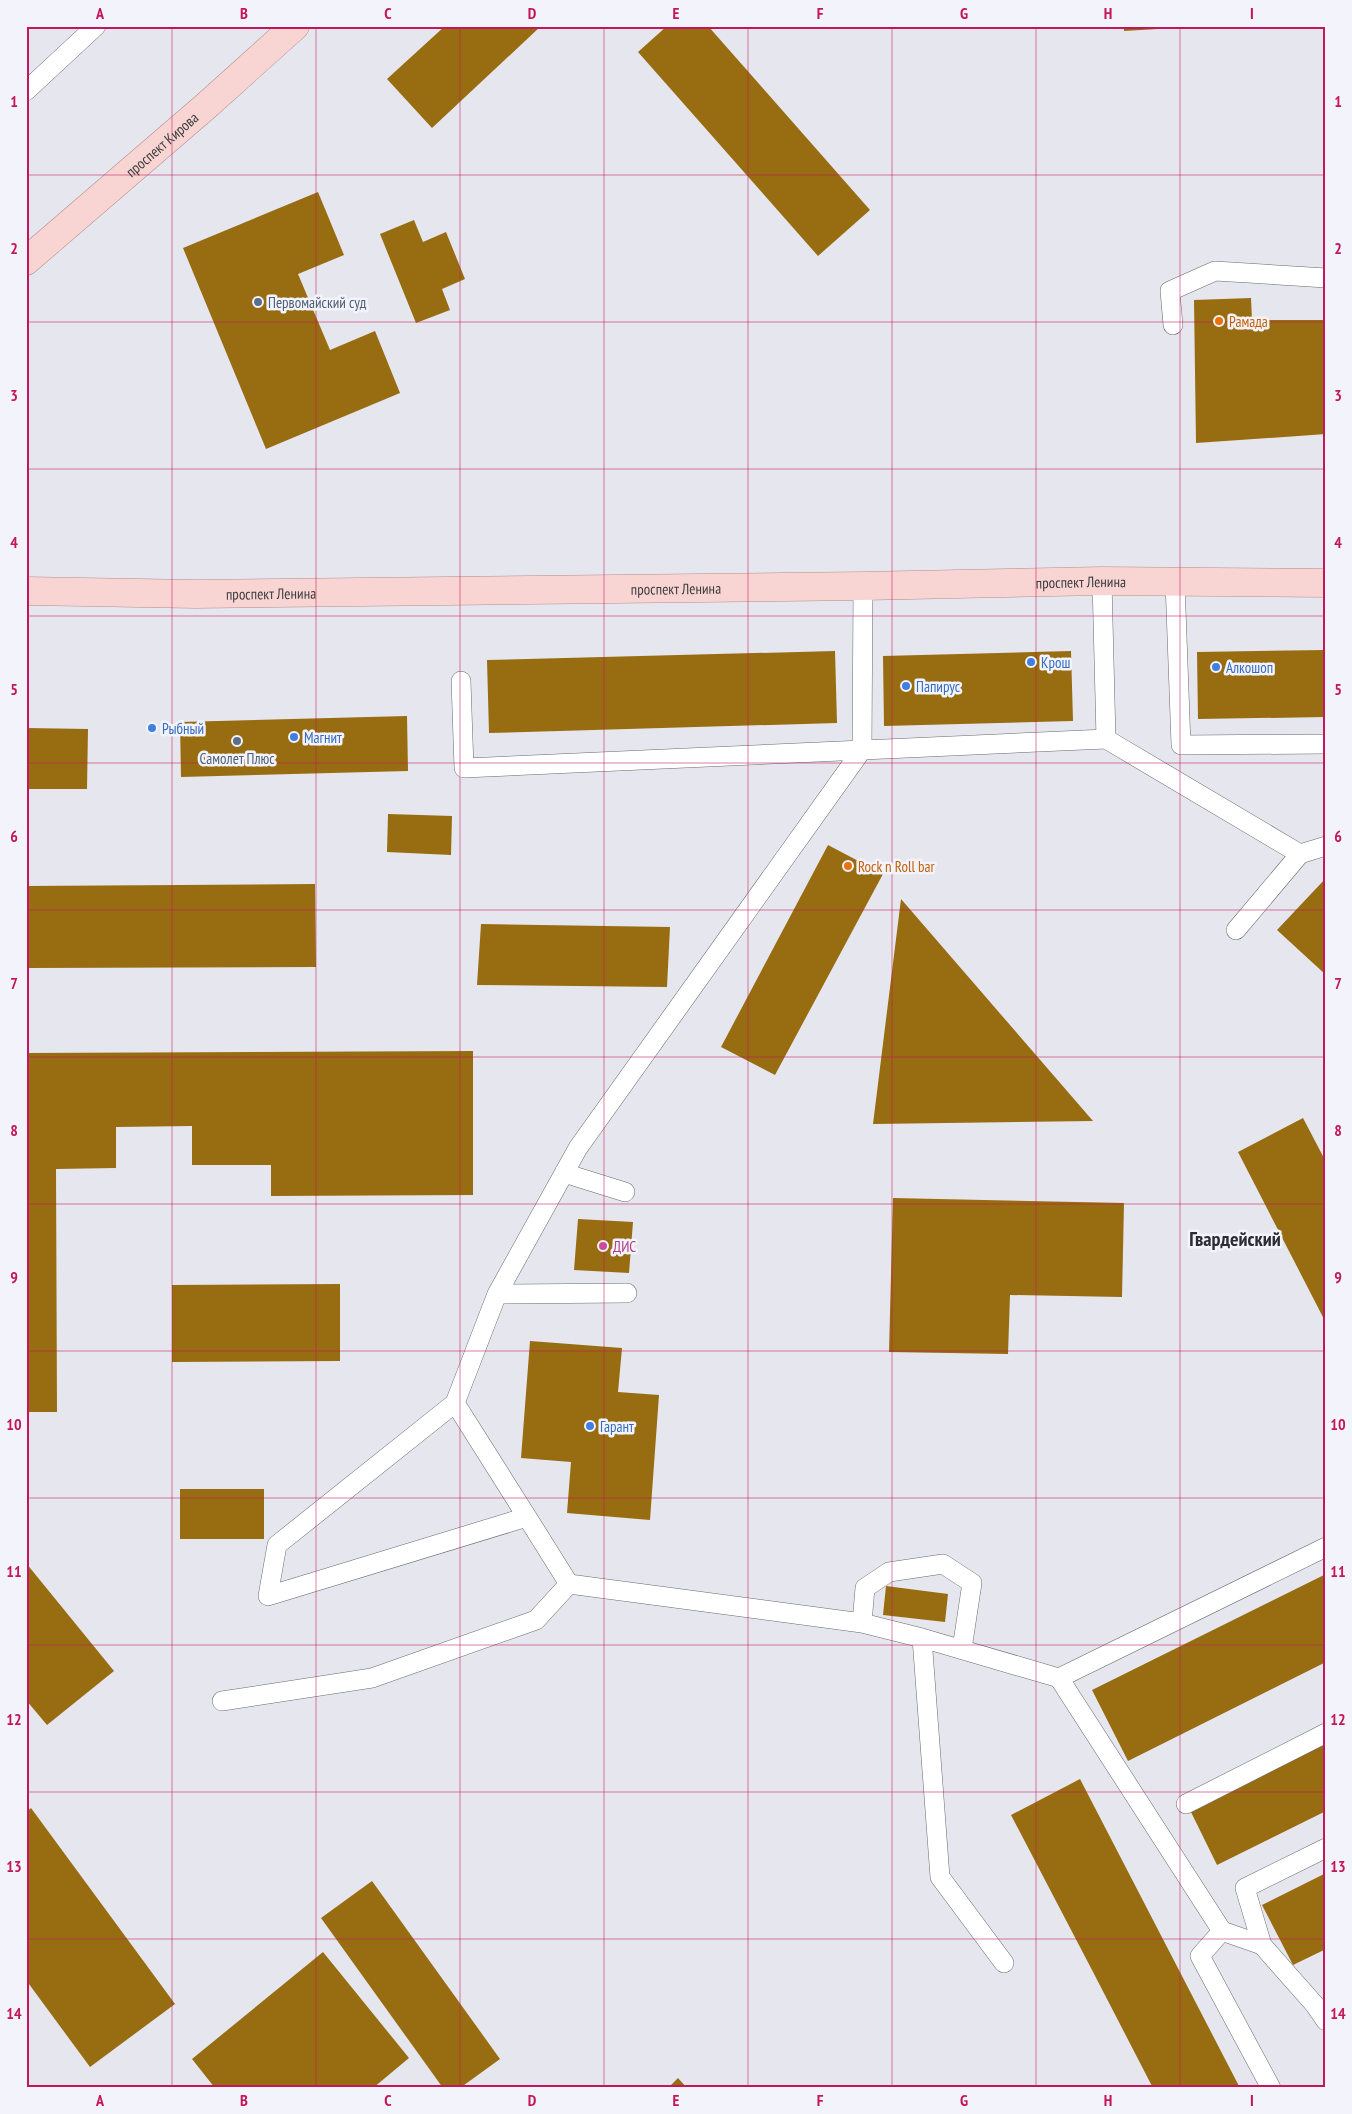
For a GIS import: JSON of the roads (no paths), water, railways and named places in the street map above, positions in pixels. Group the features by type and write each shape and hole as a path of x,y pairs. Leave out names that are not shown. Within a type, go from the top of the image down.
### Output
{"main road":[{"name":"проспект Кирова","path":"26,261 206,106 295,26"},
{"name":"проспект Ленина","path":"26,591 196,594 863,586 1102,581 1326,583"}],"lane":[{"path":"26,92 96,26"},
{"path":"1173,325 1170,292 1215,271 1326,278"},
{"path":"1102,581 1106,739"},
{"path":"1175,582 1181,745 1326,744"},
{"path":"527,1517 268,1596 277,1545 455,1403 497,1294 578,1148 862,750 863,586"},
{"path":"461,681 464,768 1106,739 1300,854"},
{"path":"1236,930 1300,854 1326,846"},
{"path":"564,1172 625,1192"},
{"path":"497,1294 627,1293"},
{"path":"455,1403 569,1584"},
{"path":"1059,1678 1326,1547"},
{"path":"862,1623 865,1588 889,1572 943,1564 972,1584 962,1649"},
{"path":"569,1584 862,1623 962,1649 1059,1678 1222,1931 1262,1945 1320,2002 1326,2021"},
{"path":"222,1701 372,1678 536,1620 569,1584"},
{"path":"922,1638 940,1877 1004,1963"},
{"path":"1186,1804 1326,1733"},
{"path":"1262,1945 1245,1888 1326,1848"},
{"path":"1222,1931 1200,1956 1271,2088"}],"place":[{"name":"Первомайский суд","path":"258,302"},
{"name":"Рамада","path":"1219,321"},
{"name":"Крош","path":"1031,662"},
{"name":"Алкошоп","path":"1216,667"},
{"name":"Папирус","path":"906,686"},
{"name":"Рыбный","path":"152,728"},
{"name":"Магнит","path":"294,737"},
{"name":"Самолет Плюс","path":"237,741"},
{"name":"Rock n Roll bar","path":"848,866"},
{"name":"ДИС","path":"603,1246"},
{"name":"Гарант","path":"590,1426"}],"district":[{"name":"Гвардейский","path":"1235,1239"}]}
